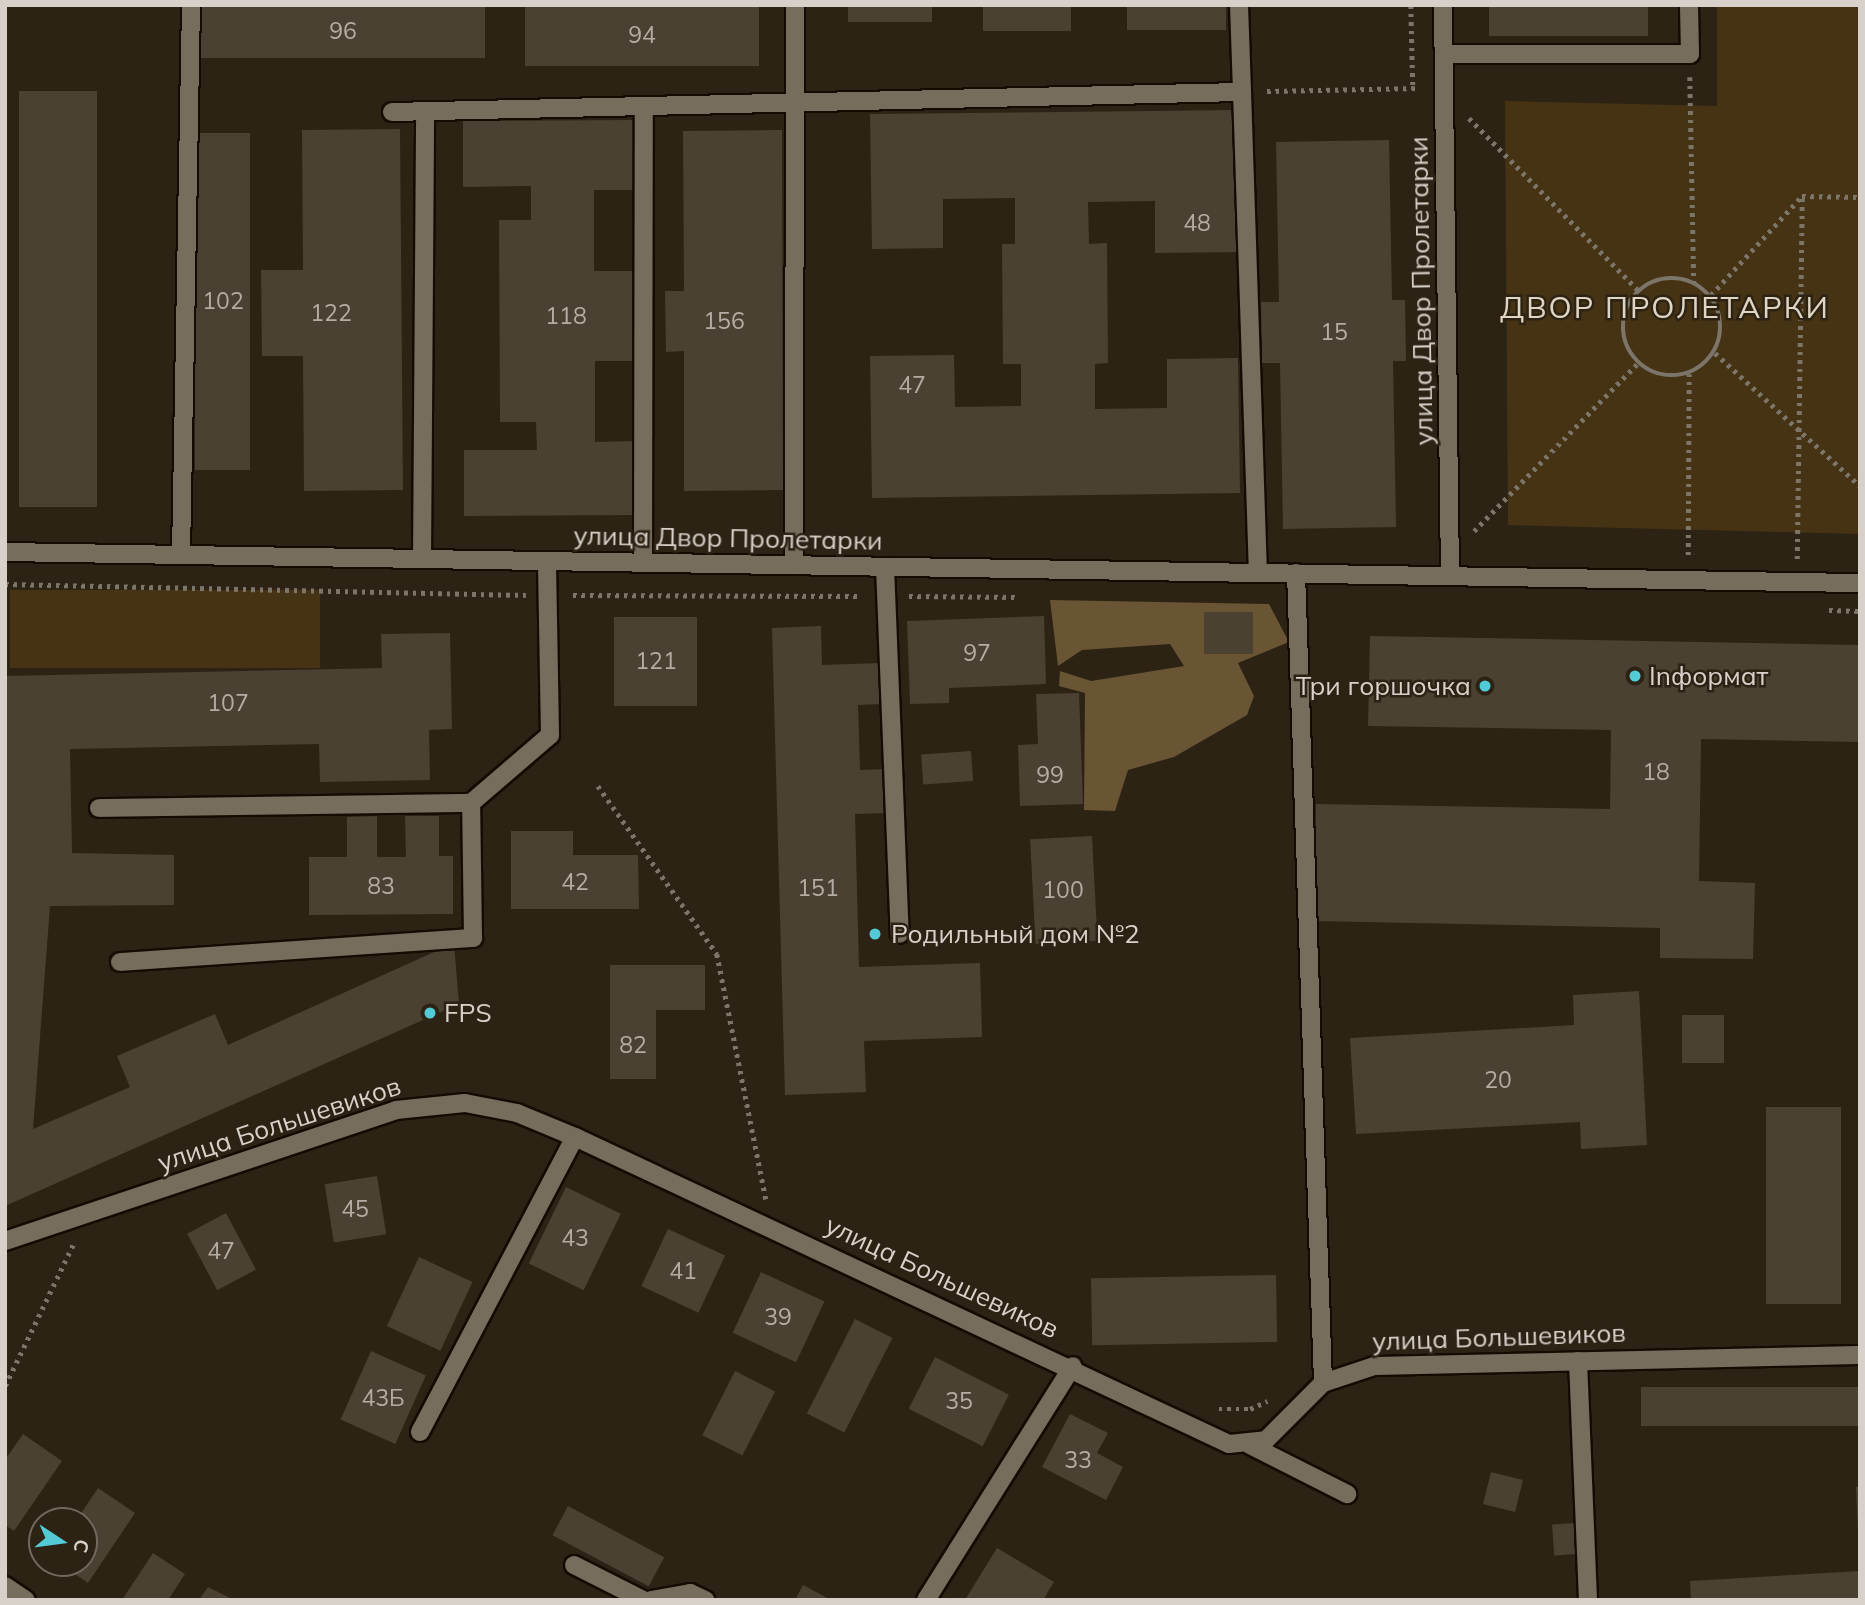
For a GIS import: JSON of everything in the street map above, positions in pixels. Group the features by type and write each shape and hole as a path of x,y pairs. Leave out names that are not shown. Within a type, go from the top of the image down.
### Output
{"street":[{"path":"181,555 191,5"},
{"path":"794,565 795,5"},
{"path":"1239,5 1258,573"},
{"name":"улица Двор Пролетарки","path":"1443,5 1450,576"},
{"path":"1444,54 1690,54 1689,5"},
{"path":"392,112 425,114 644,109 1242,92"},
{"path":"643,563 644,109"},
{"path":"422,559 425,114"},
{"name":"улица Двор Пролетарки","path":"5,552 1860,583"},
{"path":"99,808 471,803 550,735 547,561"},
{"path":"885,567 900,934"},
{"path":"1296,573 1323,1383"},
{"path":"120,962 473,938 471,803"},
{"name":"улица Большевиков","path":"5,1241 413,1106 483,1105 575,1137 1073,1366 1219,1441 1250,1445 1280,1430 1323,1383 1374,1366 1860,1354"},
{"path":"420,1432 575,1137"},
{"path":"1578,1361 1588,1600"},
{"path":"926,1600 1073,1366"},
{"path":"1250,1445 1347,1494"},
{"path":"574,1565 643,1600"},
{"path":"5,1586 26,1600"},
{"path":"650,1600 690,1593 705,1600"}],"path":[{"path":"1411,5 1413,86"},
{"path":"1690,54 1694,283"},
{"path":"1242,92 1413,86 1444,93 1639,291"},
{"path":"1711,295 1802,196 1860,197"},
{"path":"1796,582 1802,196"},
{"path":"1659,279 1694,283 1711,295 1722,327 1715,353 1689,374 1654,374 1637,364 1622,321 1639,291 1659,279"},
{"path":"1715,353 1860,486"},
{"path":"1450,555 1637,364"},
{"path":"1688,580 1689,374"},
{"path":"5,584 547,595 1024,597"},
{"path":"1818,610 1860,611"},
{"path":"598,786 716,954 772,1227"},
{"path":"5,1387 76,1238 61,1244"},
{"path":"1209,1406 1250,1409 1279,1395"}],"shaded area":[{"path":"1717,5 1860,5 1860,534 1508,525 1505,101 1717,106"},
{"path":"10,590 320,590 320,668 10,668"},
{"path":"1050,600 1269,604 1289,642 1238,663 1254,696 1247,715 1174,757 1128,770 1115,811 1084,810 1085,693 1059,686 1060,671 1091,681 1184,666 1170,644 1082,650 1058,666"}],"building":[{"path":"201,5 485,5 485,58 201,58"},
{"path":"525,5 759,5 759,66 525,66"},
{"path":"848,5 932,5 932,22 848,22"},
{"path":"983,5 1071,5 1071,31 983,31"},
{"path":"1127,5 1226,5 1226,30 1127,30"},
{"path":"1489,5 1648,5 1648,36 1489,36"},
{"path":"19,91 97,91 97,507 19,507"},
{"path":"1238,110 1240,252 1155,253 1155,201 1088,202 1089,244 1107,243 1108,363 1095,364 1095,409 1167,408 1167,359 1238,358 1240,493 872,498 870,356 954,355 955,407 1021,406 1021,364 1003,364 1002,244 1015,244 1015,198 943,199 943,248 872,249 870,114"},
{"path":"633,120 633,190 594,190 594,271 633,271 634,361 595,361 595,442 635,441 635,515 464,516 464,450 537,450 536,422 500,422 499,220 531,220 531,186 463,187 463,121"},
{"path":"400,129 403,490 304,491 303,356 262,356 261,270 303,270 302,130"},
{"path":"782,130 783,490 684,491 684,351 666,352 665,291 684,291 683,131"},
{"path":"195,133 250,133 250,470 195,470"},
{"path":"1389,140 1392,300 1405,300 1406,361 1393,361 1396,527 1283,529 1280,363 1262,363 1261,302 1279,302 1276,142"},
{"path":"1204,612 1253,612 1253,654 1204,654"},
{"path":"1044,616 1046,684 949,688 949,703 910,704 907,621"},
{"path":"614,617 697,617 697,706 614,706"},
{"path":"821,626 822,665 880,663 881,704 858,705 860,770 887,769 887,813 855,814 859,967 980,963 982,1037 864,1041 866,1092 785,1095 772,628"},
{"path":"450,633 452,729 429,730 430,780 320,782 319,744 70,749 72,853 174,855 174,905 50,906 33,1129 130,1087 117,1056 215,1014 228,1045 454,943 459,1004 5,1206 5,676 382,668 381,634"},
{"path":"1370,636 1860,645 1860,742 1701,739 1699,881 1755,883 1753,959 1660,958 1660,928 1314,921 1316,804 1610,809 1611,730 1368,726"},
{"path":"1079,693 1083,804 1020,806 1018,745 1038,744 1036,694"},
{"path":"971,751 973,781 923,784 921,754"},
{"path":"377,816 377,857 406,857 405,816 439,816 439,856 453,856 453,914 309,915 309,857 347,857 347,817"},
{"path":"511,831 573,831 573,855 638,855 639,909 511,909"},
{"path":"1092,836 1097,941 1036,944 1030,839"},
{"path":"610,965 705,965 705,1010 656,1010 656,1079 610,1079"},
{"path":"1639,991 1647,1145 1581,1149 1580,1122 1356,1134 1350,1038 1574,1025 1573,995"},
{"path":"1682,1015 1724,1015 1724,1063 1682,1063"},
{"path":"1766,1107 1841,1107 1841,1304 1766,1304"},
{"path":"377,1176 386,1234 334,1243 325,1184"},
{"path":"566,1187 621,1214 584,1290 529,1263"},
{"path":"226,1213 256,1270 217,1290 187,1234"},
{"path":"668,1229 725,1256 698,1313 641,1286"},
{"path":"419,1257 472,1282 440,1351 387,1326"},
{"path":"761,1272 824,1302 796,1362 733,1333"},
{"path":"1276,1275 1277,1342 1092,1345 1091,1278"},
{"path":"855,1319 892,1338 844,1433 807,1413"},
{"path":"371,1351 426,1375 395,1444 340,1420"},
{"path":"935,1357 1009,1395 983,1446 909,1409"},
{"path":"735,1371 775,1391 742,1456 702,1435"},
{"path":"1641,1387 1860,1387 1860,1426 1641,1426"},
{"path":"1070,1414 1108,1433 1097,1453 1123,1467 1106,1500 1042,1467"},
{"path":"23,1434 62,1461 14,1531 5,1525 5,1460"},
{"path":"1491,1472 1523,1480 1515,1512 1483,1504"},
{"path":"1856,1487 1860,1487 1860,1531 1858,1531"},
{"path":"98,1488 135,1513 98,1568 98,1507 85,1507"},
{"path":"568,1506 664,1557 649,1586 553,1535"},
{"path":"1574,1523 1576,1554 1554,1555 1552,1525"},
{"path":"997,1548 1054,1582 1043,1600 965,1600"},
{"path":"153,1553 185,1574 168,1600 122,1600"},
{"path":"1860,1571 1860,1600 1691,1600 1690,1581"},
{"path":"79,1577 92,1577 88,1583"},
{"path":"803,1585 831,1600 795,1600"},
{"path":"208,1587 234,1600 199,1600"}],"place":[{"name":"Inформат","path":"1635,676"},
{"name":"Три горшочка","path":"1485,686"},
{"name":"Родильный дом №2","path":"875,934"},
{"name":"FPS","path":"430,1013"}],"district":[{"name":"ДВОР ПРОЛЕТАРКИ","path":"1665,307"}]}
